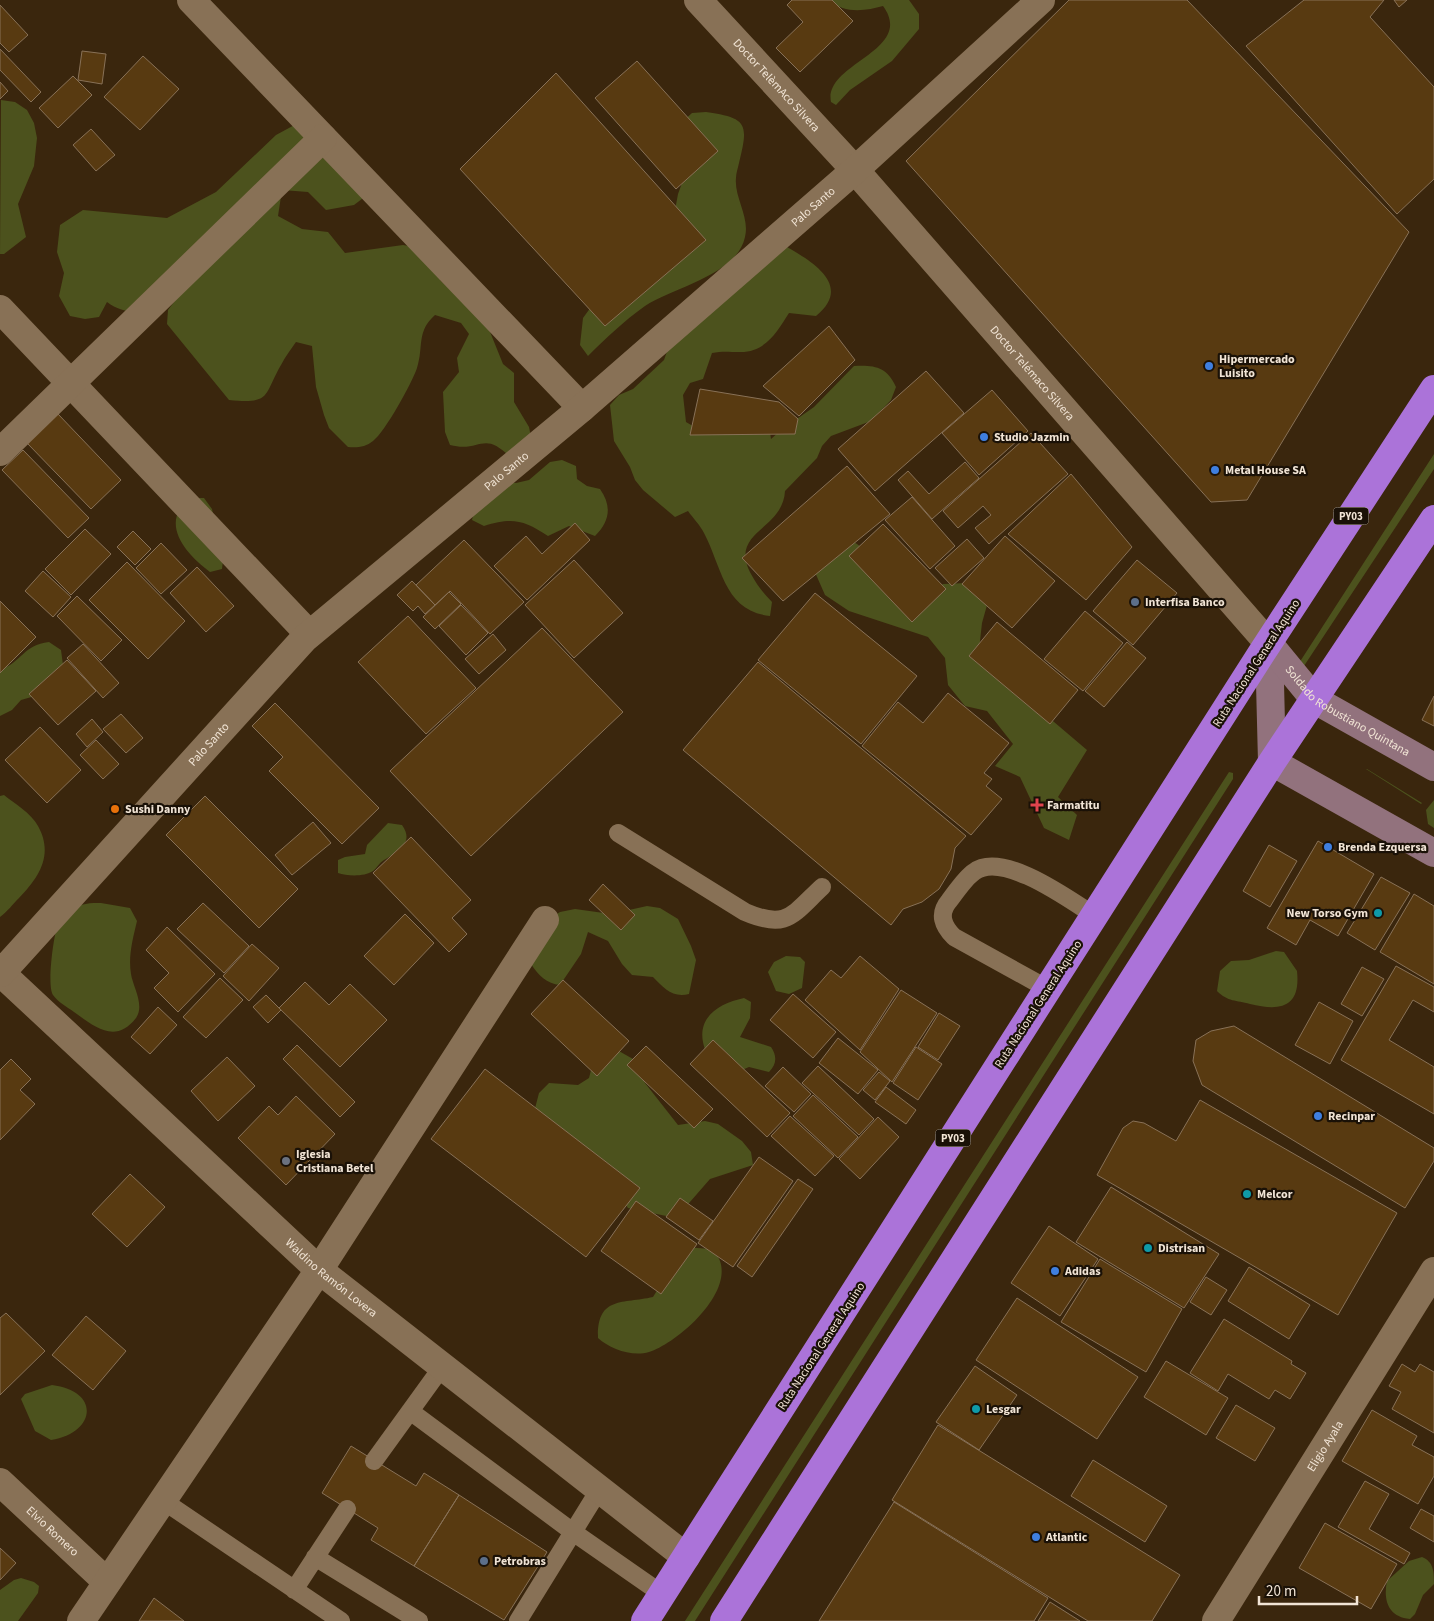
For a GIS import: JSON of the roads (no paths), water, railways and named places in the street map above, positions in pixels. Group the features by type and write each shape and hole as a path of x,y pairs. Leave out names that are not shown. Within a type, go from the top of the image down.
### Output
{"highway":[{"name":"Ruta Nacional General Aquino","path":"645,1621 1434,389"},
{"path":"724,1621 1272,762 1434,519"}],"street":[{"path":"191,0 582,408"},
{"name":"Doctor TelèmAco Silvera","path":"698,0 855,170"},
{"name":"Palo Santo","path":"1,972 309,634 582,408 855,170 1041,0"},
{"path":"0,452 323,138"},
{"name":"Doctor Telémaco Silvera","path":"855,170 1269,644"},
{"path":"0,309 309,634"},
{"path":"1269,644 1272,762 1434,853"},
{"name":"Soldado Robustiano Quintana","path":"1269,644 1314,700 1434,768"},
{"path":"81,1621 319,1270 545,920"},
{"name":"Waldino Ramón Lovera","path":"1,972 319,1270 686,1557"},
{"name":"Eligio Ayala","path":"1216,1621 1434,1271"},
{"name":"Elvio Romero","path":"0,1482 107,1582"}],"lane":[{"path":"618,833 745,912 766,920 788,919 822,887"},
{"path":"1048,989 954,937 945,928 942,917 947,902 975,870 994,867 1027,874 1095,916"},
{"path":"374,1461 442,1366"},
{"path":"410,1411 573,1532 662,1594"},
{"path":"518,1621 599,1490"},
{"path":"162,1500 341,1621"},
{"path":"294,1590 347,1509"},
{"path":"315,1557 419,1621"}],"place":[{"name":"Hipermercado Luisito","path":"1209,366"},
{"name":"Studio Jazmin","path":"984,437"},
{"name":"Metal House SA","path":"1215,470"},
{"name":"Interfisa Banco","path":"1135,602"},
{"name":"Farmatitu","path":"1037,805"},
{"name":"Sushi Danny","path":"115,809"},
{"name":"Brenda Ezquersa","path":"1328,847"},
{"name":"New Torso Gym","path":"1378,913"},
{"name":"Recinpar","path":"1318,1116"},
{"name":"Iglesia Cristiana Betel","path":"286,1161"},
{"name":"Melcor","path":"1247,1194"},
{"name":"Distrisan","path":"1148,1248"},
{"name":"Adidas","path":"1055,1271"},
{"name":"Lesgar","path":"976,1409"},
{"name":"Atlantic","path":"1036,1537"},
{"name":"Petrobras","path":"484,1561"}]}
